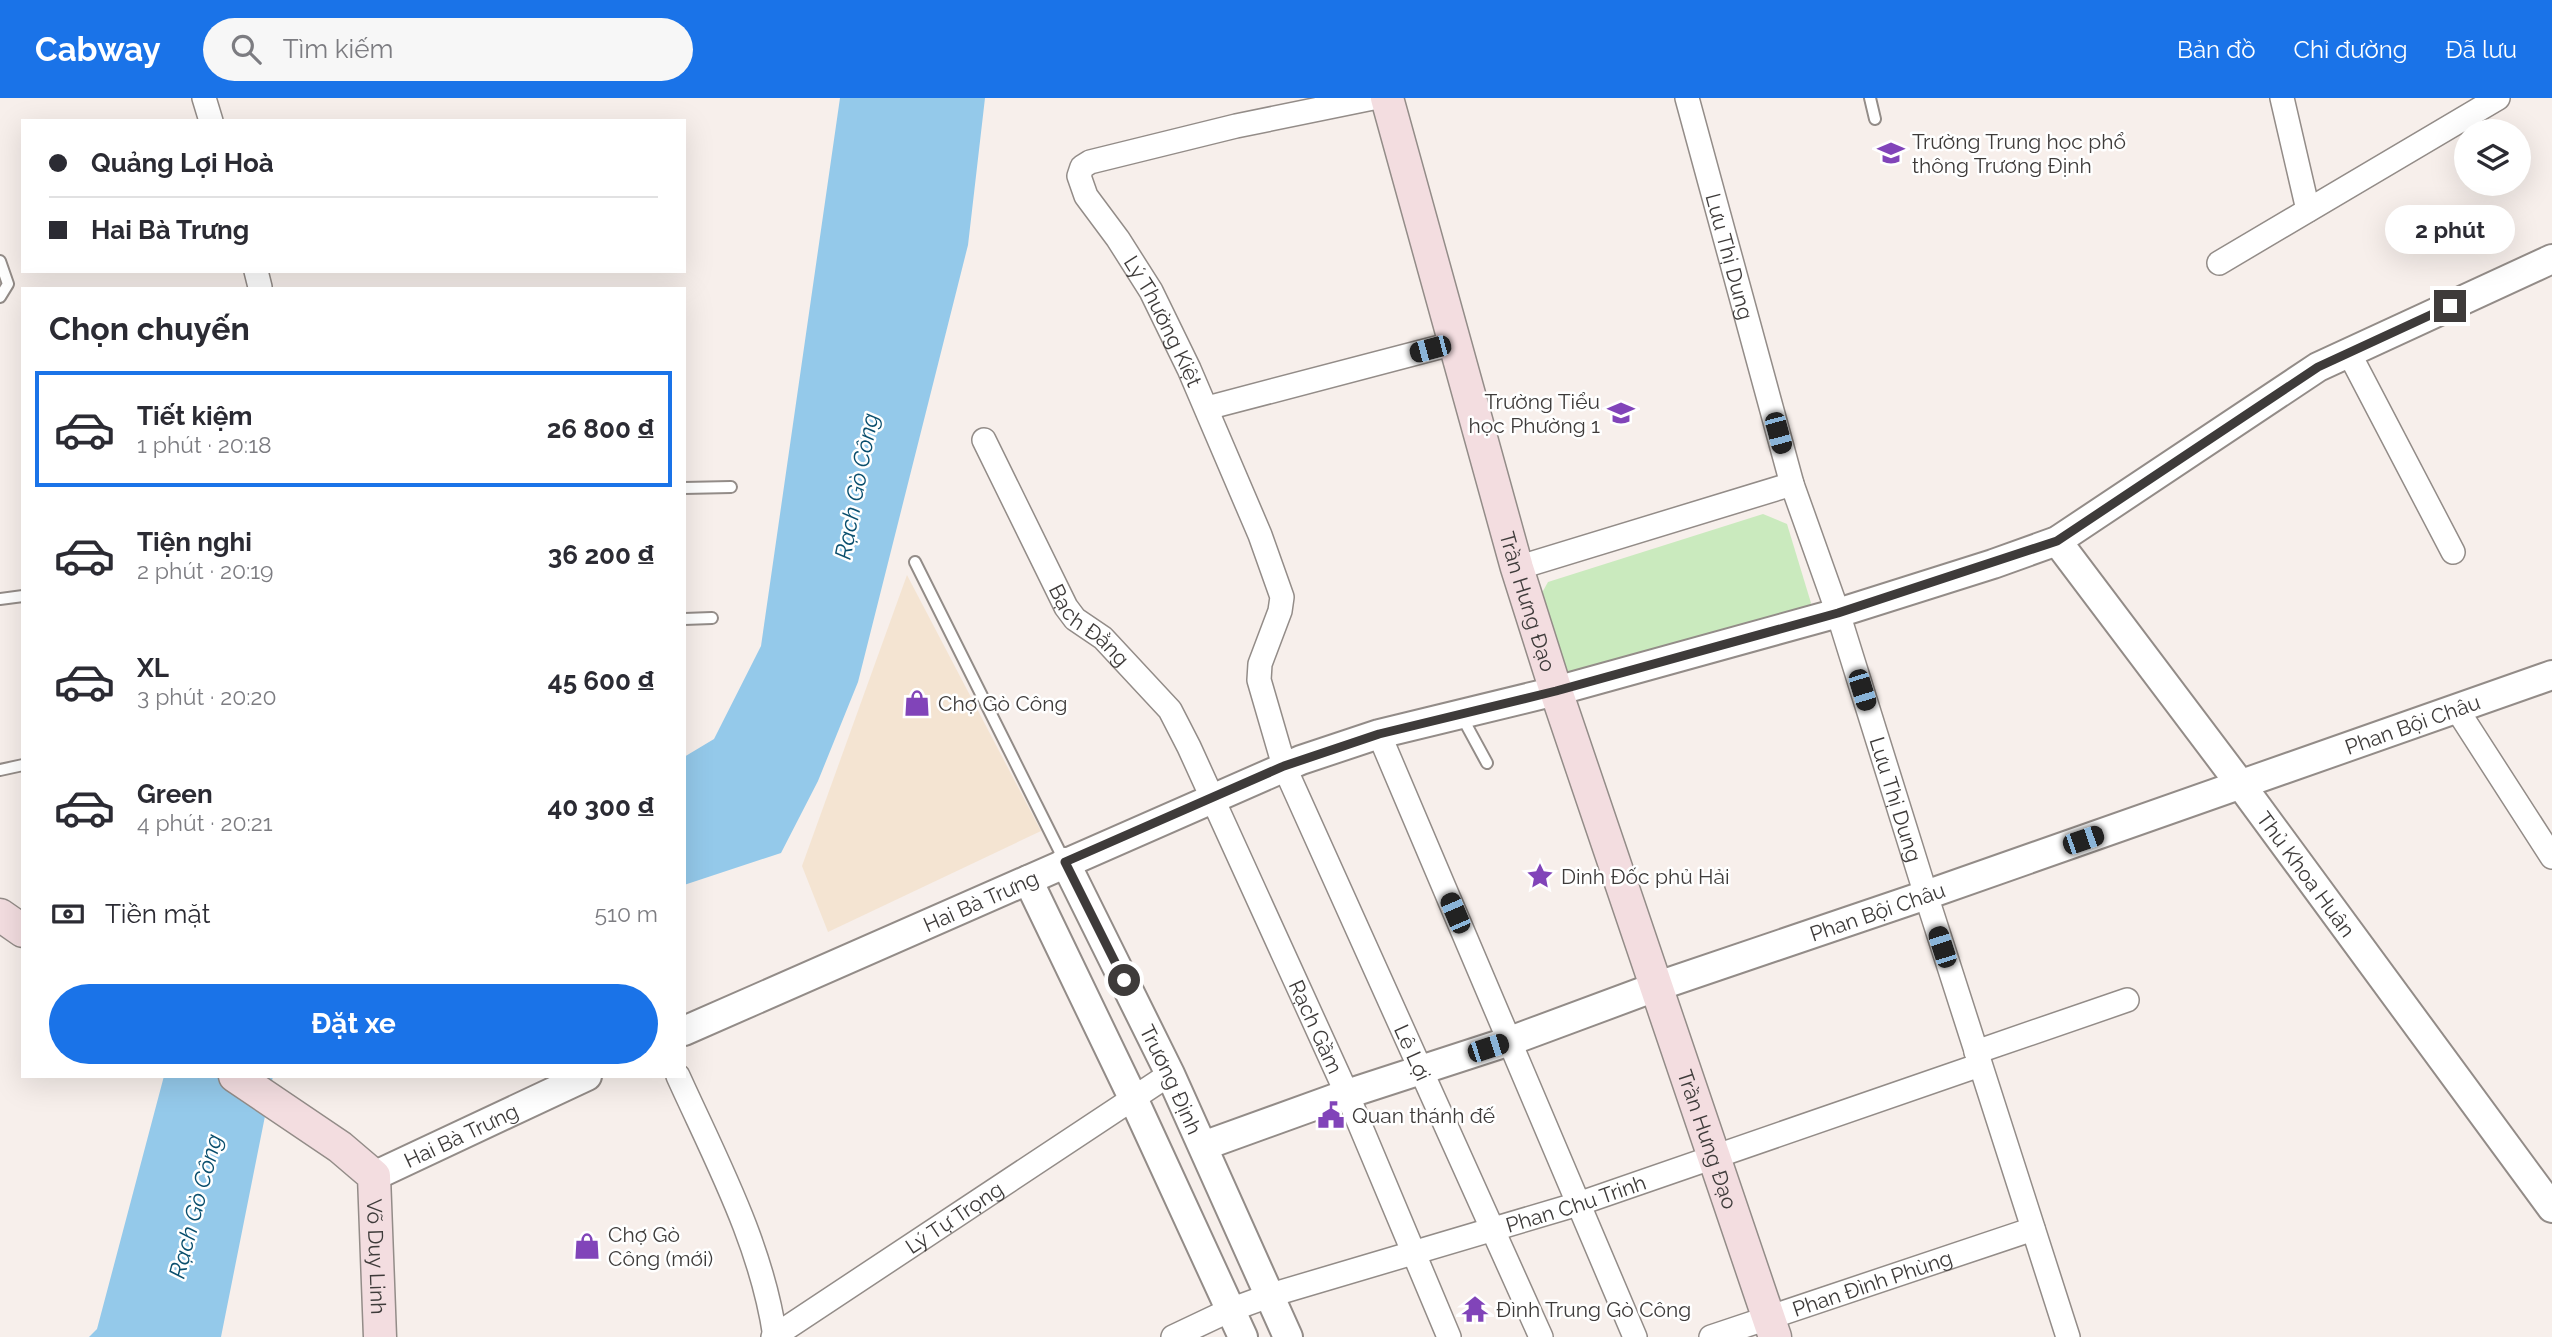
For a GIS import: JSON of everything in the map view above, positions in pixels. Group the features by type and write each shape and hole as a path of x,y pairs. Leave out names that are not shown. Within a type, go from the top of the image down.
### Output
{"main road":[{"name":"Trần Hưng Đạo","path":"1387,98 1517,568 1556,691 1772,1327"},
{"path":"0,915 21,930"},
{"path":"238,1078 340,1147 374,1176"},
{"name":"Võ Duy Linh","path":"374,1176 380,1337"}],"street":[{"path":"204,98 210,119"},
{"name":"Lý Thường Kiệt","path":"1284,766 1259,680 1260,664 1280,611 1282,597 1261,536 1207,408 1151,291 1118,239 1086,196 1079,176 1082,167 1090,162 1237,126 1373,98"},
{"name":"Lưu Thị Dung","path":"1687,98 1791,484 1838,613 2067,1337"},
{"path":"2282,98 2308,210"},
{"path":"2219,263 2498,98"},
{"name":"Hai Bà Trưng","path":"686,1030 1284,766 1379,734 1556,691 1838,613 2057,541 2318,367 2552,260"},
{"path":"1207,408 1455,342"},
{"path":"2349,353 2453,552"},
{"name":"Bạch Đằng","path":"984,440 1066,607 1075,619 1103,638 1170,710 1212,797"},
{"path":"1517,568 1791,484"},
{"name":"Thủ Khoa Huân","path":"2057,541 2241,785 2552,1208"},
{"name":"Phan Bội Châu","path":"1203,1146 1347,1094 1510,1041 1658,986 1926,895 2552,674"},
{"path":"2456,708 2552,857"},
{"path":"1379,734 1635,1337"},
{"name":"Lê Lợi","path":"1284,766 1541,1337"},
{"name":"Rạch Gầm","path":"1212,797 1347,1094 1449,1337"},
{"name":"Trương Định","path":"1065,862 1170,1074 1288,1337"},
{"name":"Trương Định","path":"1028,880 1133,1098 1243,1337"},
{"name":"Phan Chu Trinh","path":"1173,1337 1230,1310 1270,1295 1414,1255 1714,1158 2127,1000"},
{"name":"Lý Tự Trọng","path":"679,1078 757,1258 774,1336 1170,1074"},
{"name":"Hai Bà Trưng","path":"374,1176 583,1078"},
{"name":"Phan Đình Phùng","path":"1711,1337 1772,1327 2033,1229"}],"lane":[{"path":"1870,98 1875,119"},
{"path":"0,261 8,284 0,297"},
{"path":"686,488 732,487"},
{"name":"Trương Định","path":"915,562 1065,862"},
{"path":"0,599 21,596"},
{"path":"686,619 712,618"},
{"path":"1461,714 1487,764"},
{"path":"0,769 21,765"}],"shaded area":[{"name":"Chợ Gò Công","path":"907,575 1041,831 828,932 802,866"}],"green space":[{"path":"1763,514 1787,524 1811,603 1795,626 1575,685 1559,675 1538,600 1548,582"}],"water":[{"name":"Rạch Gò Công","path":"840,98 985,98 968,245 858,682 818,781 781,853 686,884 686,756 714,739 761,646"},
{"name":"Rạch Gò Công","path":"163,1078 273,1078 221,1337 89,1337 97,1329"}],"place":[{"name":"Trường Trung học phổ thông Trương Định","path":"1891,153"},
{"name":"Trường Tiểu học Phường 1","path":"1621,413"},
{"name":"Chợ Gò Công","path":"917,703"},
{"name":"Dinh Đốc phủ Hải","path":"1540,876"},
{"name":"Quan thánh đế","path":"1331,1115"},
{"name":"Chợ Gò Công (mới)","path":"587,1246"},
{"name":"Đình Trung Gò Công","path":"1475,1309"}],"route":[{"path":"1124,980 1065,862 1284,766 1379,734 1556,691 1838,613 2057,541 2318,367 2450,306"}]}
